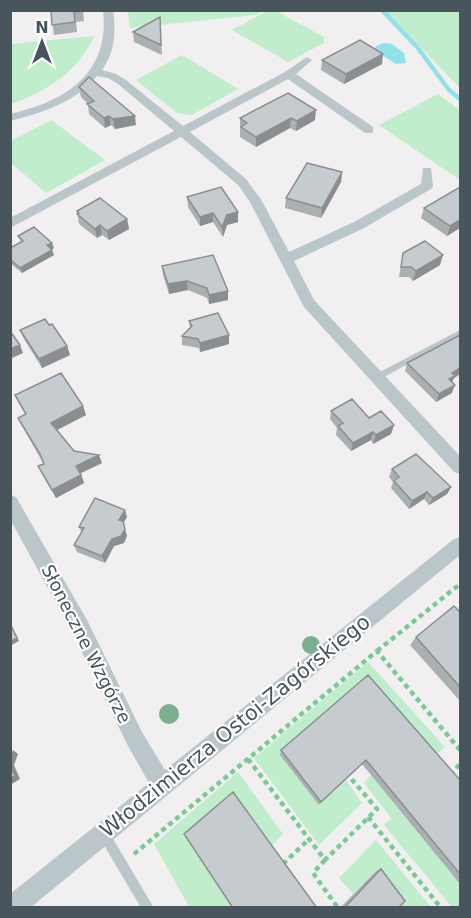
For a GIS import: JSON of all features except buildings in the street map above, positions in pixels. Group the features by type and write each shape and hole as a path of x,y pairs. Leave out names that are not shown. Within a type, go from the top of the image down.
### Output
{"street":[{"path":"10,118 48,105 76,90 94,72 103,59 110,35 108,10"},
{"path":"10,224 290,74 307,60"},
{"path":"94,72 112,76 242,182 256,201 309,303 460,467"},
{"path":"290,74 369,130"},
{"path":"286,259 359,225 427,186 427,171"},
{"name":"Słoneczne Wzgórze","path":"10,502 80,627 135,739 162,785"},
{"name":"Włodzimierza Ostoi-Zagórskiego","path":"11,908 460,545"}],"lane":[{"path":"378,377 460,333"},
{"path":"103,833 148,908"}],"path":[{"path":"123,864 377,651 459,587"},
{"path":"377,651 460,750"},
{"path":"248,759 325,860"},
{"path":"447,777 460,764"},
{"path":"338,908 313,873 377,809 349,777"},
{"path":"368,818 441,908"},
{"path":"283,864 309,839"}],"green space":[{"path":"269,10 276,11 324,37 324,43 288,62 232,30"},
{"path":"128,11 264,11 255,15 130,28"},
{"path":"386,11 460,11 460,88"},
{"path":"94,36 79,60 60,79 37,93 11,104 11,44"},
{"path":"182,55 238,89 192,115 177,113 136,80"},
{"path":"438,94 460,110 460,180 379,125"},
{"path":"51,120 105,160 46,193 11,163 11,141"},
{"path":"368,662 445,747 431,759 364,683 318,805 346,780 362,803 319,845 254,758"},
{"path":"238,772 283,834 270,847 186,836 221,891 231,899 229,901 233,907 189,907 154,844"},
{"path":"371,775 460,884 460,907 452,907 384,825 391,818 364,783"},
{"path":"376,840 431,907 396,907 376,871 353,894 339,878"}],"water":[{"path":"384,43 392,44 404,53 406,63 396,64 374,50 376,46"}],"waterway":[{"path":"382,10 418,48 449,90 460,99"}]}
